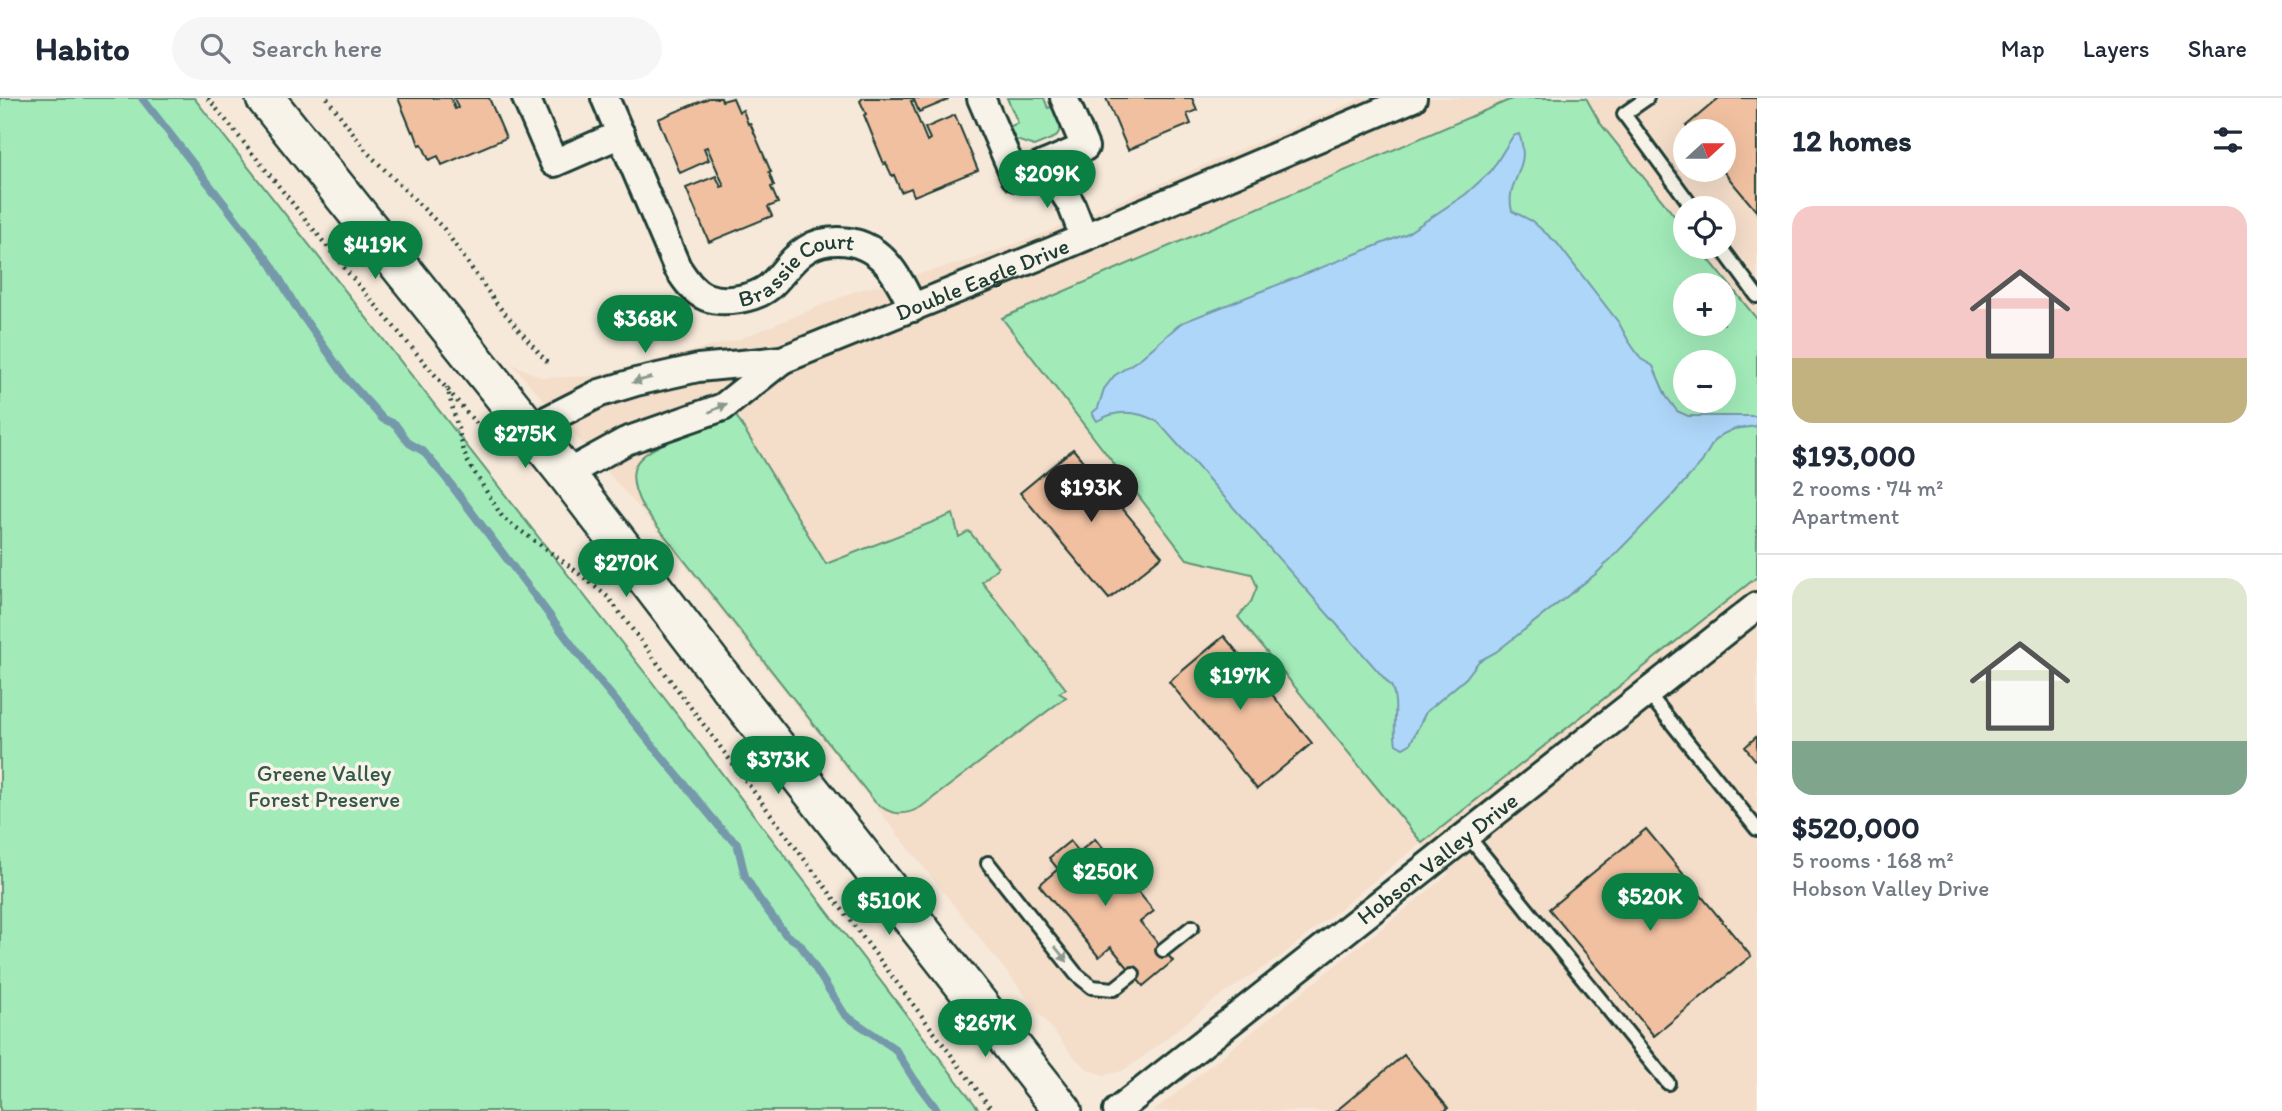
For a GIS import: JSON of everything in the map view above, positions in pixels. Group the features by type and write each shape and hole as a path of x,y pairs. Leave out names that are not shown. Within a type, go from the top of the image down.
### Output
{"main road":[{"path":"265,98 566,474 780,752 1063,1111"}],"street":[{"path":"526,98 554,163 621,134"},
{"name":"Brassie Court","path":"605,98 677,267 688,284 706,297 750,297 769,287 787,265 808,248 829,241 850,241 871,248 887,262 899,278 913,308"},
{"path":"981,98 1015,177 1085,147 1064,98"},
{"name":"Double Eagle Drive","path":"529,429 600,393 636,382 698,368 782,360 1084,237 1413,98"},
{"path":"1045,164 1071,204 1084,237"},
{"name":"Double Eagle Drive","path":"566,474 626,441 723,407 782,360"},
{"name":"Hobson Valley Drive","path":"1117,1111 1757,606"}],"lane":[{"path":"1647,98 1625,114 1684,196"},
{"path":"1730,259 1757,296"},
{"path":"1647,692 1757,829"},
{"path":"1467,835 1668,1083"},
{"path":"988,863 1076,974 1092,987 1114,989 1133,974"},
{"path":"1163,950 1192,927"}],"path":[{"path":"208,98 350,275 481,429"},
{"path":"327,98 368,153 444,229 495,303 522,335 546,361 552,362"},
{"path":"447,387 466,459 503,518 608,597 993,1111"}],"shaded area":[{"path":"1362,98 1757,98 1757,1111 1154,1111 1449,874 1421,843 1280,957 1220,996 1140,1059 1122,1071 1105,1075 1089,1070 1074,1057 641,510 512,364 543,378 595,376 740,339 856,291 974,259 1042,234"}],"green space":[{"name":"Greene Valley Forest Preserve","path":"0,98 194,98 649,678 980,1111 0,1111"},
{"path":"1007,98 1044,98 1048,108 1058,105 1061,128 1056,137 1034,146 1016,140 1007,128 1018,123"},
{"path":"1514,98 1586,98 1600,123 1673,214 1673,259 1709,259 1720,273 1673,273 1673,336 1736,336 1736,293 1757,319 1757,577 1422,843 1238,617 1251,602 1257,587 1252,574 1187,559 1002,318"},
{"path":"735,414 826,564 953,514 959,537 969,531 998,567 982,582 1066,689 1059,693 1066,697 921,807 897,813 886,810 875,802 643,508 636,493 634,470 645,455 666,443"}],"water":[{"path":"1519,134 1523,157 1512,191 1512,211 1532,221 1557,243 1619,323 1641,359 1653,366 1673,406 1673,413 1688,416 1757,416 1757,426 1734,429 1714,441 1702,462 1597,573 1496,652 1479,661 1466,678 1426,712 1410,744 1403,748 1396,744 1392,687 1158,422 1128,413 1097,421 1092,413 1098,408 1104,389 1114,376 1142,357 1181,323 1406,234 1466,194 1491,171 1513,136"}],"building":[{"path":"398,98 451,98 455,109 458,108 454,98 489,98 506,138 442,165 438,156 429,160 422,144 419,145"},
{"path":"709,98 721,98 722,101 733,98 739,112 743,110 771,172 774,186 771,187 778,203 768,207 772,216 709,242 686,188 716,176 721,187 724,186 707,147 704,148 709,160 680,173 658,119"},
{"path":"863,98 948,98 919,112 914,100 911,101 927,141 930,139 925,128 955,115 978,170 914,196 911,188 901,192 894,175 892,176 886,163 884,164 864,115 866,114 860,101"},
{"path":"1106,98 1192,98 1197,110 1187,114 1191,124 1128,150"},
{"path":"1719,98 1757,98 1757,212 1732,182 1736,182 1736,119 1694,119"},
{"path":"1073,449 1162,556 1109,599 1020,493"},
{"path":"1224,636 1312,743 1257,789 1169,682"},
{"path":"1757,736 1757,762 1745,747"},
{"path":"1646,829 1751,956 1654,1036 1549,909"},
{"path":"1095,839 1154,911 1140,922 1173,961 1143,986 1111,947 1099,957 1039,885 1058,869 1049,858 1070,841 1079,852"},
{"path":"1404,1055 1448,1108 1445,1111 1336,1111"}],"waterway":[{"path":"142,98 271,264 296,307 347,379 383,419 395,424 409,443 423,451 446,478 593,673 723,831 737,843 745,876 759,899 786,935 800,944 845,1015 895,1049 938,1111"}]}
